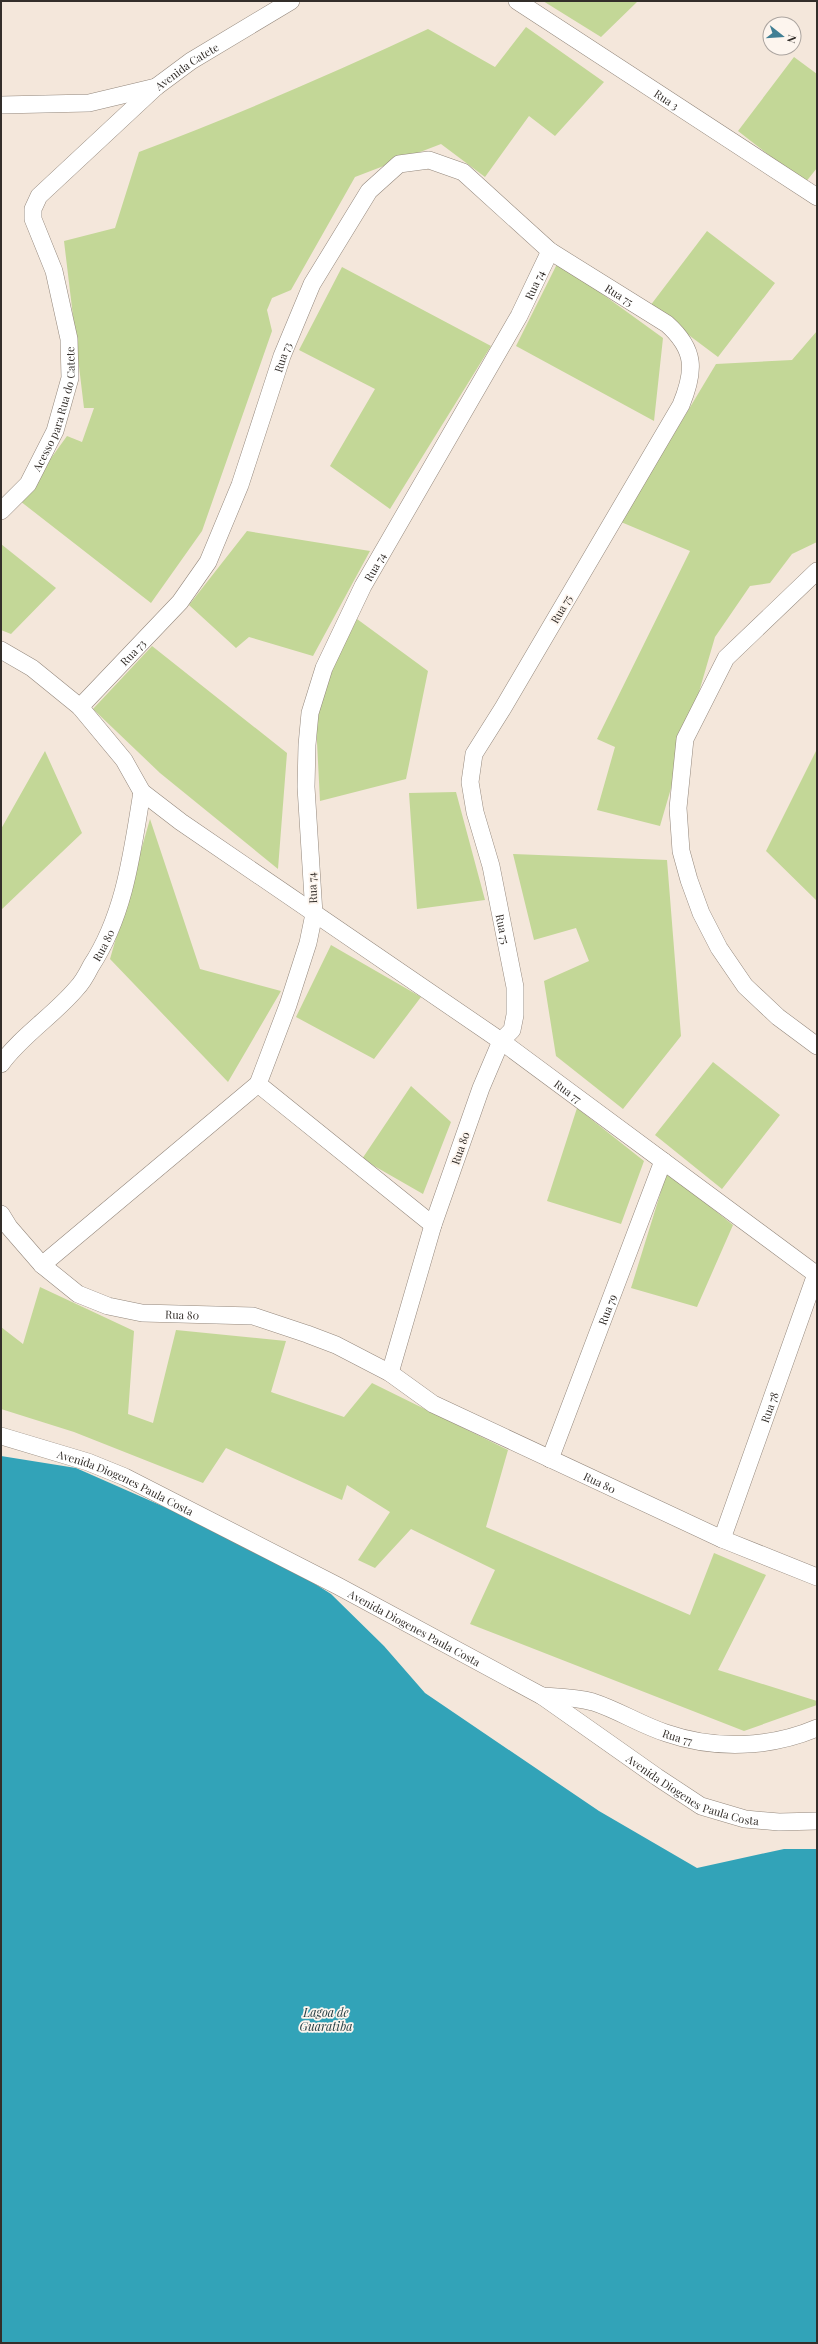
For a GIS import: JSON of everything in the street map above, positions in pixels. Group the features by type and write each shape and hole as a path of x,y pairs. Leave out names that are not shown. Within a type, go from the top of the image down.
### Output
{"street":[{"name":"Avenida Catete","path":"1,105 89,103 156,87 191,61 291,1"},
{"name":"Rua 3","path":"517,1 817,197"},
{"name":"Acesso para Rua do Catete","path":"1,511 28,484 52,438 70,378 69,339 54,271 33,219 33,209 39,196 156,87"},
{"name":"Rua 73","path":"80,707 180,602 208,562 240,485 282,356 309,291 369,191 399,164 429,160 462,172 550,251"},
{"name":"Rua 74","path":"258,1084 308,943 314,914 306,787 307,745 310,713 324,668 363,586 519,316 550,251"},
{"name":"Rua 75","path":"501,1041 512,1030 515,1015 515,987 491,866 470,782 474,754 503,708 665,432 681,404 690,382 689,355 681,337 667,324 550,251"},
{"path":"817,571 726,658 685,739 678,808 681,851 701,913 719,948 745,986 778,1017 817,1046"},
{"path":"1,650 32,668 80,707 124,760 142,792 216,847 314,914"},
{"name":"Rua 80","path":"1,1064 8,1054 45,1022 78,988 105,945 120,907 142,792"},
{"name":"Rua 77","path":"314,914 501,1041 817,1275"},
{"name":"Rua 80","path":"390,1373 433,1225 481,1088 501,1041"},
{"path":"42,1265 258,1084 433,1225"},
{"name":"Rua 79","path":"550,1459 663,1160"},
{"name":"Rua 80","path":"1,1214 9,1227 42,1265 78,1294 108,1306 142,1313 253,1316 283,1325 336,1345 390,1373 433,1404 722,1539 817,1577"},
{"name":"Rua 78","path":"722,1539 817,1275"},
{"name":"Avenida Diogenes Paula Costa","path":"1,1436 88,1462 161,1494 485,1664 542,1696 656,1777 701,1806 746,1819 779,1822 817,1820"},
{"name":"Rua 77","path":"542,1696 574,1698 594,1702 666,1734 704,1742 762,1744 794,1738 817,1728"}],"green space":[{"path":"543,1 638,1 601,37"},
{"path":"526,27 604,82 555,136 529,116 485,177 441,144 355,177 291,290 272,298 267,310 272,331 202,531 151,603 20,501 67,436 82,442 94,408 84,408 64,241 115,228 139,152 285,93 428,29 495,67"},
{"path":"794,57 817,74 817,168 805,183 738,131"},
{"path":"707,231 775,283 718,357 650,306"},
{"path":"558,262 663,338 654,421 516,346"},
{"path":"342,267 491,346 390,509 330,466 375,389 299,350"},
{"path":"817,331 817,542 792,554 770,583 750,586 715,637 660,826 597,810 615,747 597,739 690,551 621,522 716,364 792,360"},
{"path":"247,531 370,551 313,656 249,637 236,648 189,605"},
{"path":"1,544 56,588 11,634 1,630"},
{"path":"357,619 428,671 406,779 320,801 315,703"},
{"path":"152,646 287,753 278,869 160,773 93,709"},
{"path":"817,749 817,901 766,851"},
{"path":"45,751 82,833 1,910 1,829"},
{"path":"456,792 485,900 417,909 409,793"},
{"path":"150,819 200,969 281,991 228,1082 110,959"},
{"path":"513,854 667,860 681,1036 623,1109 556,1056 544,981 589,961 576,928 534,940"},
{"path":"331,945 421,997 374,1059 296,1017"},
{"path":"713,1062 780,1115 722,1189 655,1135"},
{"path":"411,1086 451,1122 423,1194 362,1159"},
{"path":"577,1108 644,1161 621,1224 547,1201"},
{"path":"667,1172 733,1225 697,1307 631,1288"},
{"path":"40,1287 134,1331 128,1414 153,1423 176,1330 286,1341 271,1392 344,1417 372,1383 508,1450 486,1527 690,1615 714,1553 766,1575 718,1670 817,1701 817,1705 744,1731 470,1624 495,1570 411,1529 375,1568 358,1560 390,1512 347,1485 342,1500 226,1448 203,1483 74,1432 1,1409 1,1327 23,1344"}],"water":[{"name":"Lagoa de Guaratiba","path":"1,1456 76,1468 260,1549 331,1594 384,1646 425,1693 599,1811 697,1868 784,1849 817,1849 817,2343 1,2343"}]}
